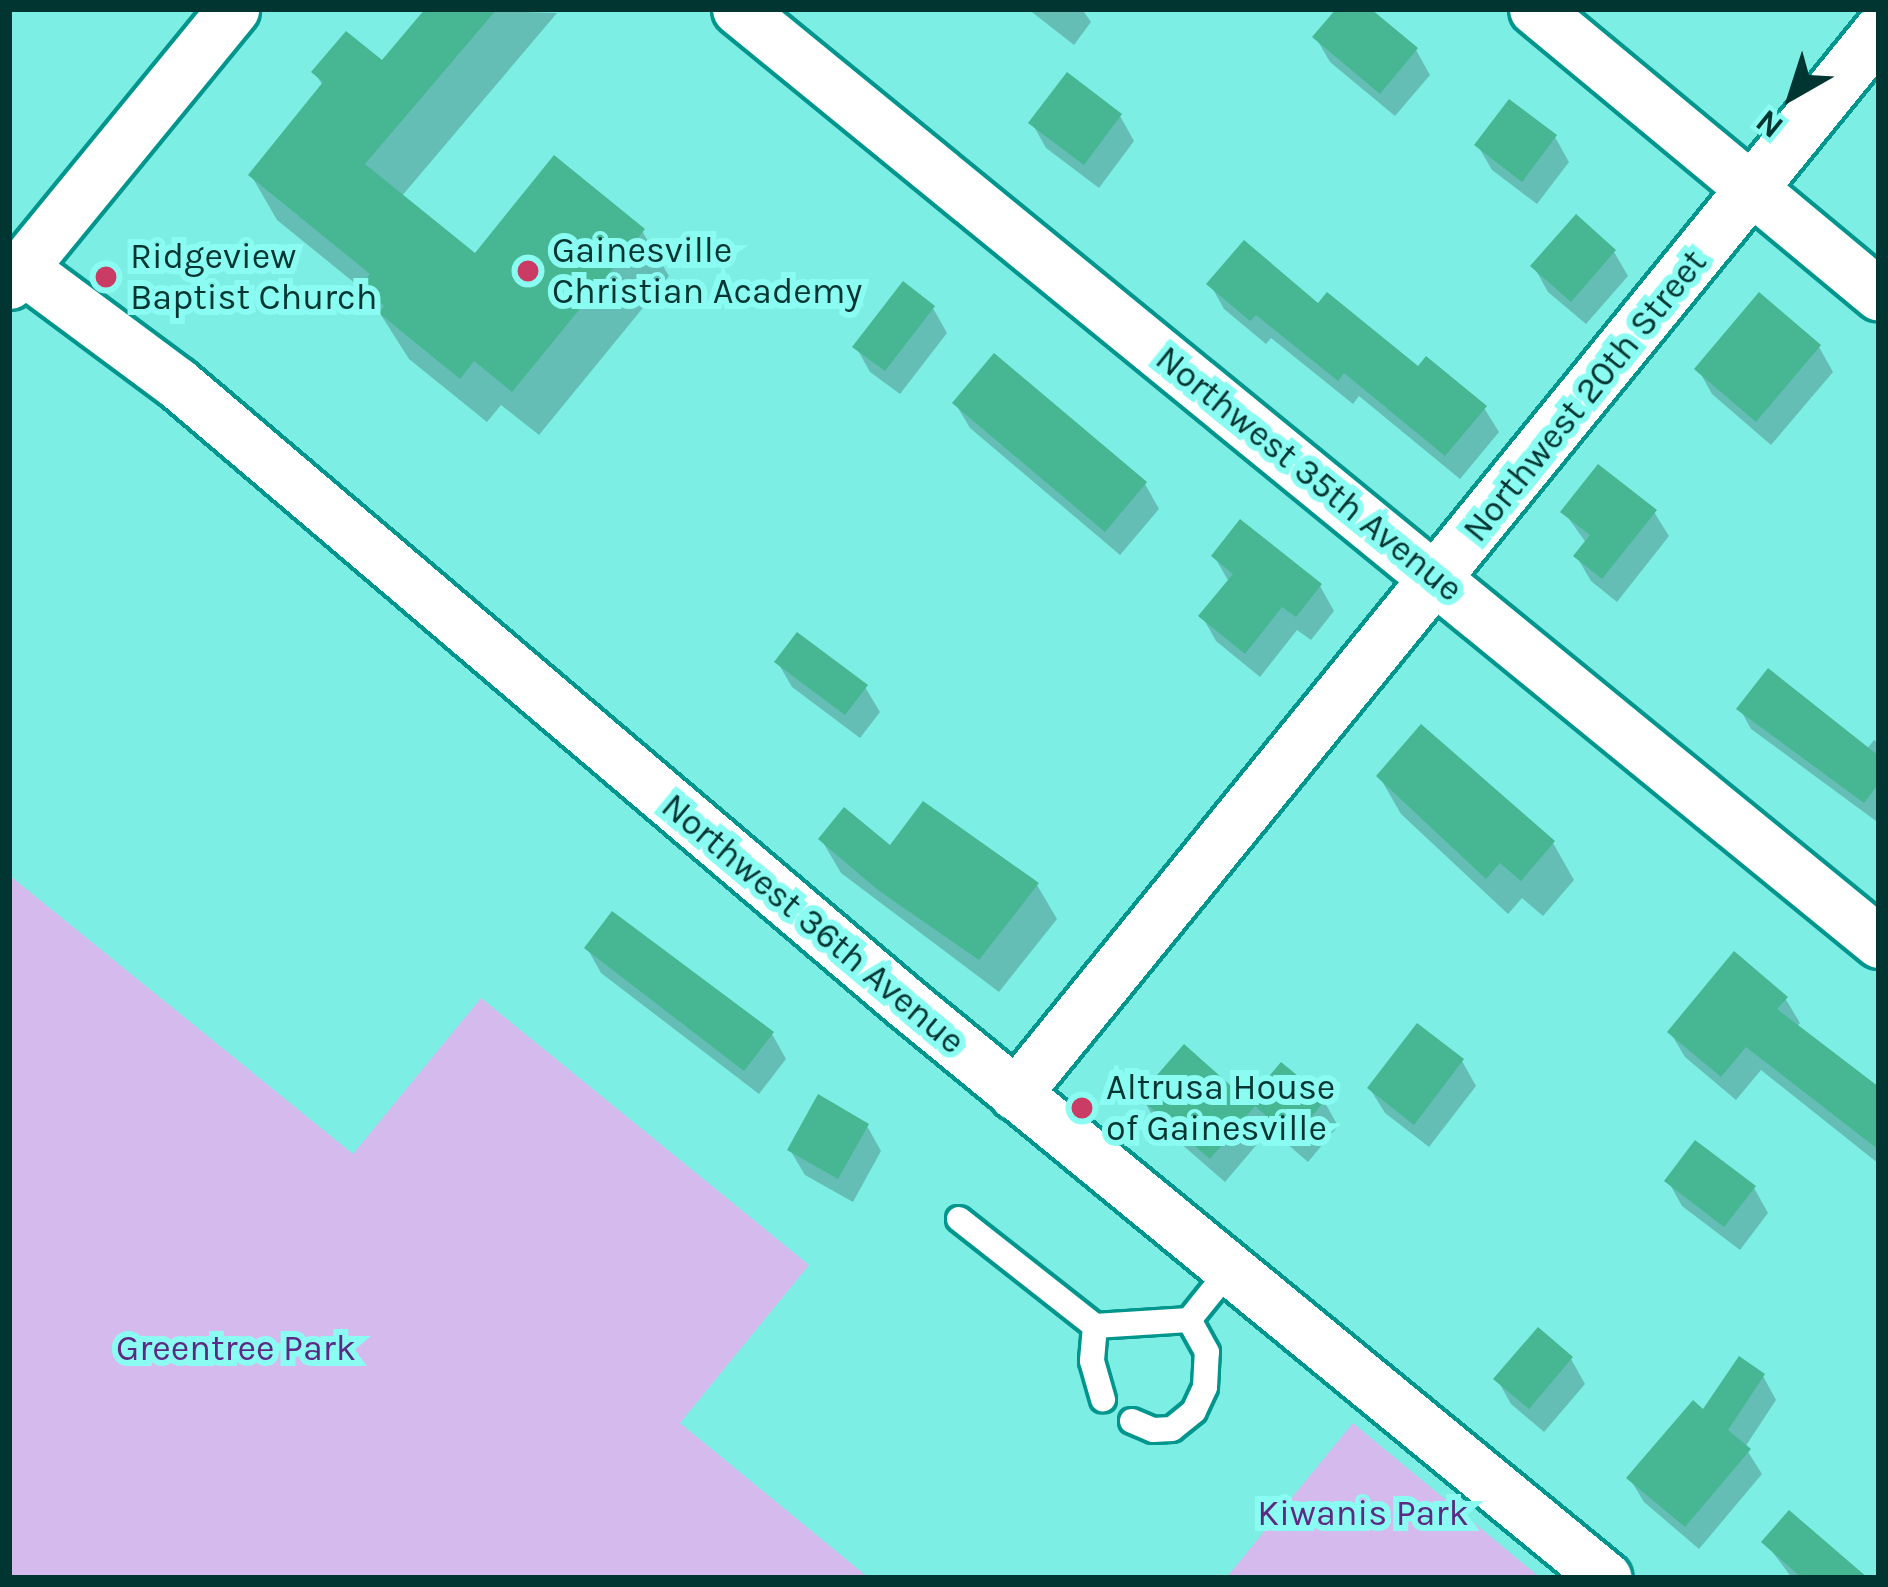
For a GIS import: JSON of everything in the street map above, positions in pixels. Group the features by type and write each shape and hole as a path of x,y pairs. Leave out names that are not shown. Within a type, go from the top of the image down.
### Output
{"street":[{"path":"15,275 233,9"},
{"name":"Northwest 35th Avenue","path":"738,9 1879,941"},
{"path":"1535,9 1754,186 1879,295"},
{"name":"Northwest 20th Street","path":"1015,1094 1879,31"},
{"name":"Northwest 36th Avenue","path":"15,275 177,382 1015,1094 1606,1578"}],"lane":[{"path":"959,1219 1095,1326 1190,1320 1231,1268"},
{"path":"1132,1421 1154,1430 1172,1429 1194,1411 1205,1388 1208,1352 1190,1320"},
{"path":"1095,1326 1092,1360 1103,1399"}],"green space":[{"name":"Greentree Park","path":"9,875 353,1154 481,998 809,1265 680,1423 869,1578 9,1578"},
{"name":"Kiwanis Park","path":"1353,1423 1377,1443 1541,1578 1226,1578"}],"building":[{"path":"425,9 497,9 365,164 475,253 554,155 645,229 512,392 474,361 460,379 379,313 384,306 360,286 370,274 248,175 323,82 311,72 346,31 382,60"},
{"path":"1336,9 1371,9 1418,48 1380,94 1312,37"},
{"path":"1067,72 1122,114 1084,165 1028,123"},
{"path":"1509,99 1557,135 1522,182 1474,145"},
{"path":"1576,214 1616,250 1571,302 1530,266"},
{"path":"1244,240 1318,303 1327,292 1418,366 1426,356 1487,406 1445,456 1344,373 1338,381 1256,315 1250,321 1206,284"},
{"path":"903,281 935,306 885,371 852,347"},
{"path":"1759,292 1821,345 1756,422 1694,369"},
{"path":"994,353 1147,482 1105,532 952,403"},
{"path":"1598,464 1657,510 1602,579 1573,556 1590,535 1560,512"},
{"path":"1240,519 1322,584 1296,617 1282,607 1245,654 1198,616 1233,574 1211,556"},
{"path":"797,632 868,685 845,715 774,662"},
{"path":"1768,668 1879,756 1879,783 1864,803 1736,709"},
{"path":"1421,724 1555,841 1521,881 1500,863 1486,879 1376,776"},
{"path":"923,801 1039,883 979,960 878,890 818,839 844,807 890,845"},
{"path":"612,911 774,1032 744,1071 584,948"},
{"path":"1734,951 1788,997 1777,1009 1879,1087 1879,1150 1746,1047 1721,1077 1667,1032"},
{"path":"1417,1023 1464,1059 1414,1125 1367,1088"},
{"path":"1184,1044 1248,1101 1281,1062 1326,1099 1293,1139 1255,1106 1210,1159 1138,1097"},
{"path":"818,1094 869,1124 838,1179 787,1150"},
{"path":"1695,1140 1756,1186 1724,1227 1664,1181"},
{"path":"1538,1327 1573,1357 1529,1409 1493,1379"},
{"path":"1739,1356 1765,1374 1728,1430 1751,1449 1685,1527 1626,1478 1693,1400 1703,1409"},
{"path":"1789,1510 1868,1578 1802,1578 1761,1542"}],"place":[{"name":"Gainesville Christian Academy","path":"528,271"},
{"name":"Ridgeview Baptist Church","path":"106,277"},
{"name":"Altrusa House of Gainesville","path":"1082,1108"}]}
